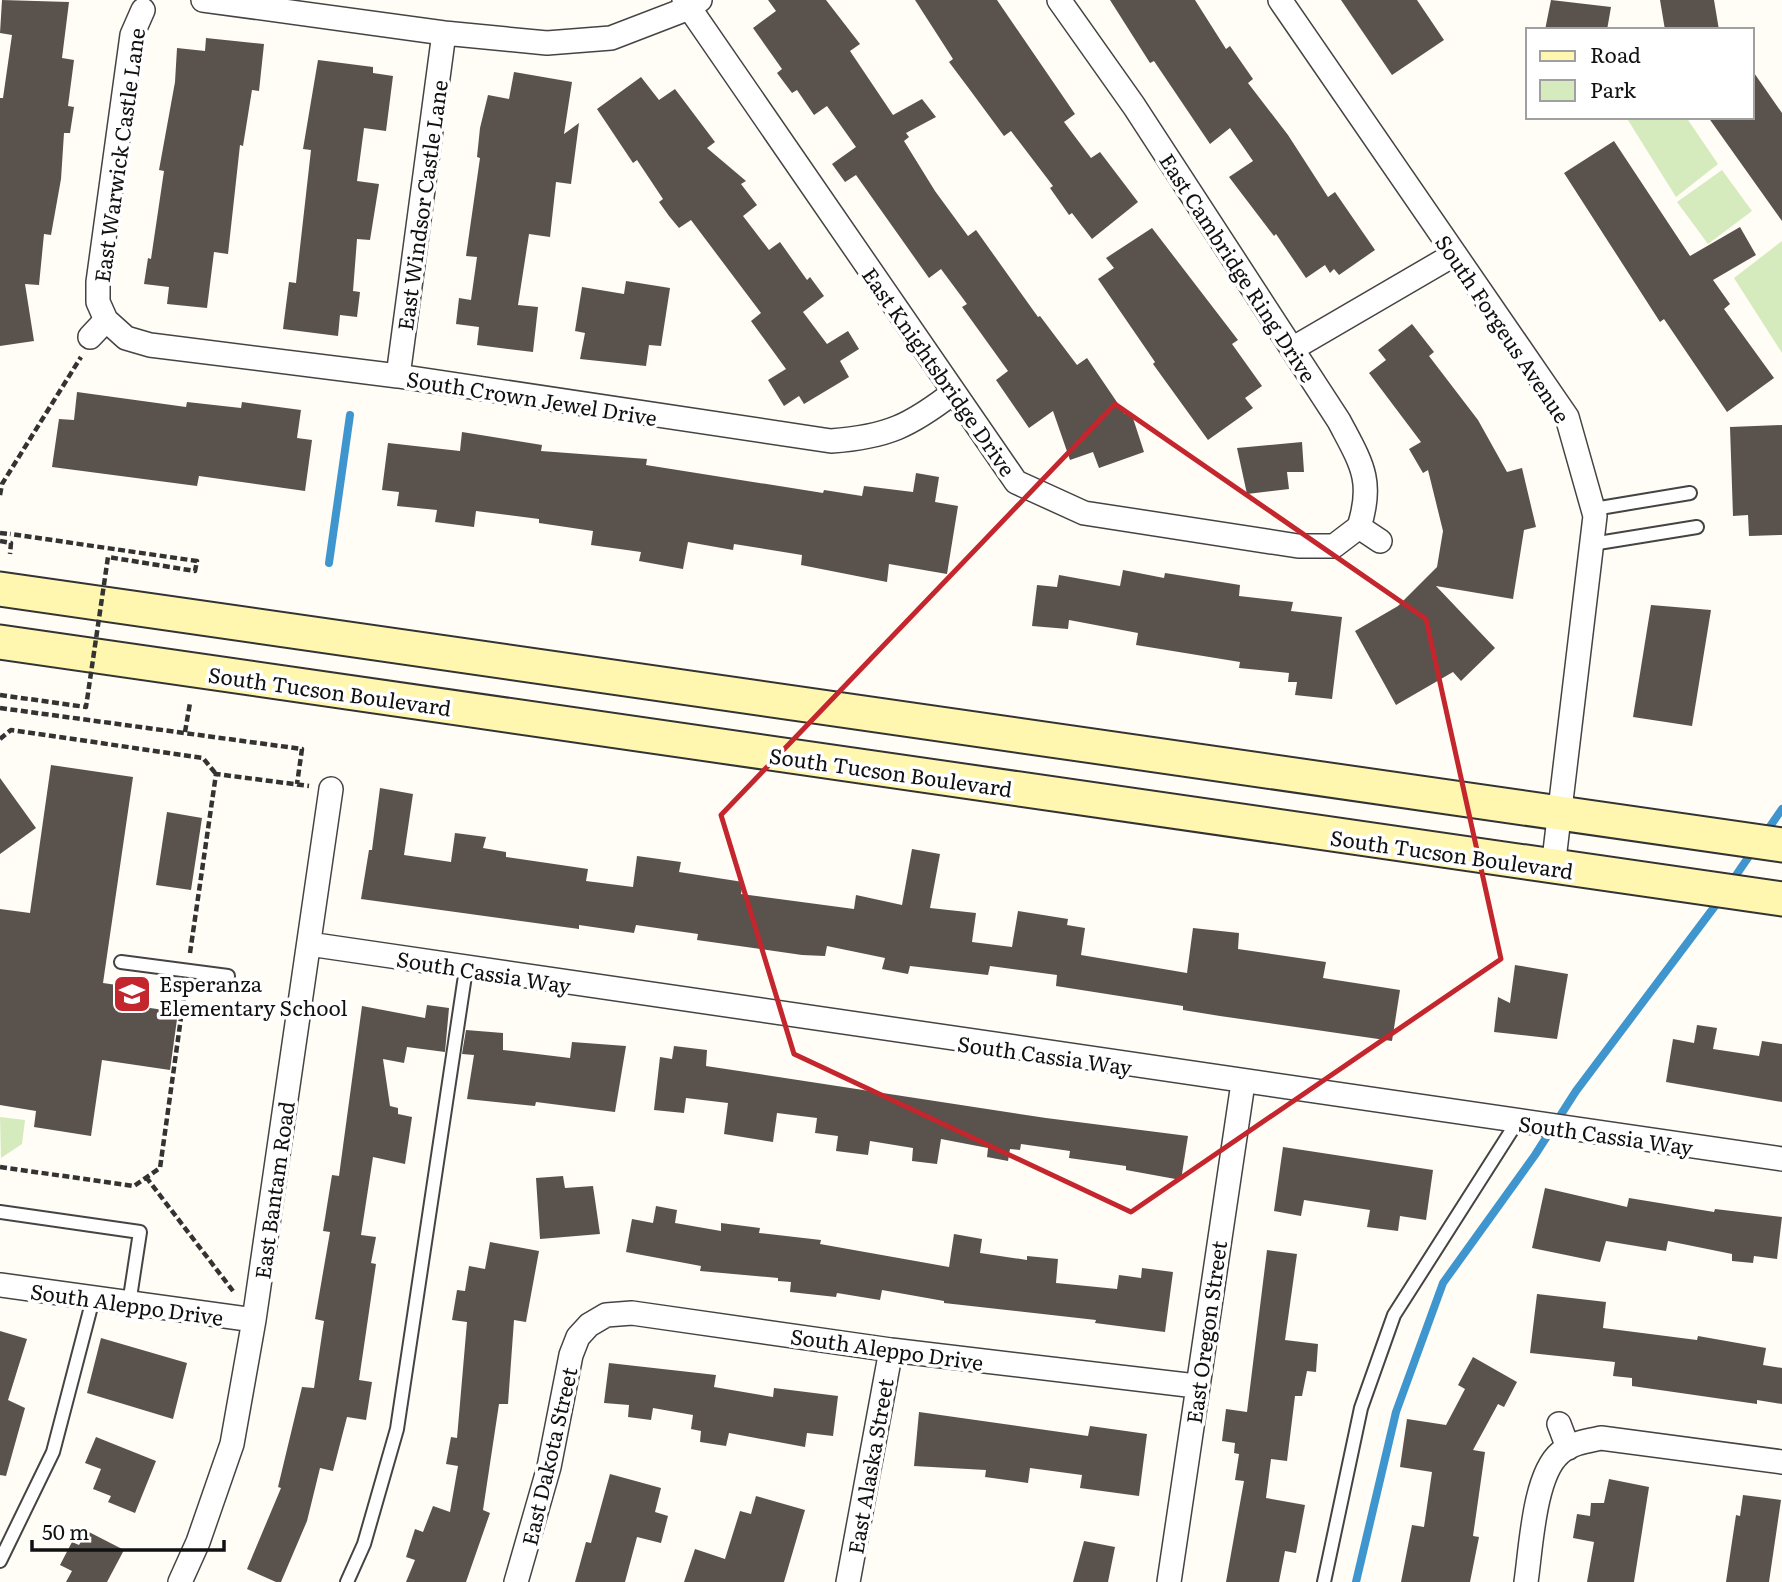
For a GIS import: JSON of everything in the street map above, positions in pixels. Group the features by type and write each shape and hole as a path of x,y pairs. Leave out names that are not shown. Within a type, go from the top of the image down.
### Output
{"main road":[{"path":"0,589 1560,814 1728,835 1782,845"},
{"name":"South Tucson Boulevard","path":"0,642 1782,899"}],"street":[{"path":"204,0 444,33 547,43 611,38 691,3"},
{"name":"East Cambridge Ring Drive","path":"1059,0 1134,106 1339,421 1366,474 1368,496 1359,527"},
{"name":"South Forgeus Avenue","path":"1280,0 1567,417 1594,509 1553,868"},
{"name":"East Warwick Castle Lane","path":"98,329 98,282 132,36 145,3"},
{"name":"East Knightsbridge Drive","path":"691,3 1016,482 1084,513 1307,546 1334,546 1359,527"},
{"name":"East Windsor Castle Lane","path":"398,376 444,33"},
{"path":"1292,349 1455,254"},
{"name":"South Crown Jewel Drive","path":"98,329 150,345 398,376 831,442 874,438 924,415 954,392"},
{"path":"1359,527 1380,541"},
{"name":"East Bantam Road","path":"180,1582 198,1542 232,1444 254,1320 331,789"},
{"name":"South Cassia Way","path":"309,944 1242,1083 1782,1159"},
{"name":"East Oregon Street","path":"1169,1582 1242,1083"},
{"name":"South Aleppo Drive","path":"0,1285 254,1320"},
{"name":"South Aleppo Drive","path":"583,1321 606,1315 632,1313 891,1350 1196,1386"},
{"name":"East Dakota Street","path":"516,1582 549,1467 571,1355 583,1321"},
{"name":"East Alaska Street","path":"848,1582 891,1350"},
{"path":"1559,1424 1570,1446"},
{"path":"1526,1582 1542,1486 1549,1468 1570,1446 1601,1438 1782,1462"}],"lane":[{"path":"1594,509 1690,493"},
{"path":"1592,544 1697,527"},
{"path":"121,962 229,976"},
{"path":"347,1582 363,1544 397,1429 466,969"},
{"path":"1324,1582 1361,1408 1394,1315 1517,1122"},
{"path":"0,1212 139,1232 129,1304"},
{"path":"0,1561 53,1452 93,1298"}],"path":[{"path":"0,495 2,484 98,329"},
{"path":"0,533 197,561 195,570 108,558 86,706 0,695"},
{"path":"0,541 11,543 10,554"},
{"path":"185,732 190,703"},
{"path":"0,708 302,749 297,784"},
{"path":"0,738 11,730 203,758 216,774"},
{"path":"146,1177 254,1320"}],"highlighted area":[{"path":"1115,404 1426,619 1501,959 1131,1212 794,1054 721,815"}],"green space":[{"path":"1627,119 1687,119 1718,164 1676,197"},
{"path":"1722,170 1752,211 1708,244 1677,202"},
{"path":"1782,241 1782,353 1734,278"},
{"path":"0,1117 25,1120 22,1144 1,1158"}],"building":[{"path":"2,0 69,2 62,58 74,60 68,106 74,107 70,133 64,133 61,179 51,235 44,234 39,285 25,284 34,341 0,346 0,98 3,98 12,35 0,33"},
{"path":"768,0 826,0 860,44 850,51 893,115 922,99 936,117 906,133 909,137 904,141 935,191 968,236 976,230 1038,317 1040,316 1077,365 1087,358 1125,414 1131,412 1144,452 1099,468 1093,452 1070,460 1053,411 1029,428 996,380 1008,371 962,307 967,304 941,269 929,278 856,175 845,182 832,164 856,147 827,106 814,115 797,90 792,93 777,73 782,69 753,28 776,11"},
{"path":"915,0 997,0 1075,114 1064,122 1091,158 1100,152 1138,202 1092,239 1072,213 1069,215 1050,188 1053,186 1011,131 1004,136 949,62 953,59"},
{"path":"1110,0 1195,0 1226,49 1230,46 1253,79 1248,83 1288,135 1328,197 1335,192 1375,250 1339,275 1334,269 1330,273 1325,265 1306,278 1276,234 1274,236 1229,177 1253,161 1230,128 1210,144 1154,61 1150,63"},
{"path":"1341,0 1417,0 1444,40 1392,75"},
{"path":"1551,0 1611,7 1607,28 1545,28"},
{"path":"1660,0 1714,0 1719,28 1665,28"},
{"path":"206,38 264,44 259,91 252,90 243,146 240,145 228,254 214,252 207,308 167,304 169,287 144,284 148,258 151,259 164,171 159,170 175,82 177,48 205,51"},
{"path":"318,60 373,67 373,73 393,76 386,131 364,128 357,181 379,184 370,240 357,239 353,291 360,292 357,317 340,315 338,336 283,329 289,282 296,283 311,150 303,149"},
{"path":"514,72 572,82 564,134 579,123 571,184 556,182 550,237 529,234 518,305 538,307 533,352 477,345 479,327 456,324 459,298 471,300 477,257 466,256 480,158 477,157 480,128 488,95 509,99"},
{"path":"1754,73 1782,113 1782,221 1709,119 1754,119"},
{"path":"641,77 659,100 675,89 715,142 707,148 746,181 741,184 757,205 743,216 769,250 780,242 807,280 810,277 824,296 803,312 827,344 848,331 859,349 840,361 849,377 804,404 799,396 784,406 768,380 786,369 751,321 761,313 691,220 679,228 669,216 659,202 663,199 637,160 633,163 597,109"},
{"path":"1614,141 1690,256 1740,227 1756,255 1713,280 1730,304 1724,309 1774,378 1727,412 1664,319 1660,322 1564,173"},
{"path":"1152,228 1238,340 1232,344 1262,386 1245,398 1253,408 1208,440 1153,364 1155,362 1098,279 1114,268 1106,258"},
{"path":"626,281 670,288 661,346 649,345 646,366 580,359 585,333 575,331 582,287 624,294"},
{"path":"1412,324 1434,352 1429,356 1478,420 1507,472 1522,468 1536,527 1524,530 1513,599 1436,586 1495,648 1461,681 1453,672 1396,705 1355,631 1398,606 1437,567 1443,531 1428,470 1423,473 1409,449 1421,442 1369,373 1386,360 1378,350"},
{"path":"77,392 186,407 187,402 241,408 242,402 301,410 297,438 312,440 305,491 199,476 197,486 52,467 59,419 74,420"},
{"path":"1782,425 1782,535 1749,536 1748,515 1733,516 1730,427"},
{"path":"462,432 542,445 541,451 647,459 646,465 823,493 824,490 862,496 864,486 913,492 916,473 939,477 935,502 958,506 947,574 889,564 887,582 801,565 802,555 734,544 733,550 688,542 683,569 639,561 641,552 591,545 593,531 539,523 539,519 476,511 474,527 435,522 437,510 397,506 399,492 382,490 388,443 460,451"},
{"path":"1302,442 1304,472 1287,472 1289,489 1247,494 1237,448"},
{"path":"1123,570 1164,578 1165,573 1240,585 1239,596 1293,602 1291,611 1342,617 1332,699 1295,695 1297,682 1288,682 1289,673 1239,668 1240,662 1136,645 1138,633 1069,620 1068,629 1032,626 1037,585 1057,587 1059,575 1120,586"},
{"path":"1651,605 1711,610 1692,726 1633,717"},
{"path":"51,765 133,777 103,983 138,988 136,1006 178,1012 170,1070 102,1060 91,1136 34,1127 36,1111 0,1105 0,909 30,913"},
{"path":"0,778 36,828 0,854"},
{"path":"380,788 413,794 404,855 451,862 455,833 486,837 483,848 506,852 506,857 588,869 586,881 633,887 637,856 681,862 679,872 743,882 741,894 854,909 856,895 902,905 912,849 940,854 930,908 976,913 972,942 1012,947 1018,911 1068,919 1067,925 1085,928 1081,955 1187,973 1193,928 1239,933 1238,949 1326,962 1323,978 1400,990 1392,1041 1183,1010 1183,1006 1056,986 1057,975 990,966 988,975 910,966 908,974 882,969 885,958 827,946 825,956 802,955 697,940 698,934 636,925 634,933 579,925 579,929 361,899 369,850 372,850"},
{"path":"167,812 202,818 191,890 156,885"},
{"path":"1515,965 1568,974 1557,1039 1494,1032 1498,997 1510,1003"},
{"path":"427,1005 449,1008 445,1052 407,1047 404,1063 383,1059 390,1106 398,1108 398,1114 412,1117 405,1164 373,1157 361,1235 376,1237 371,1263 376,1264 359,1380 372,1382 366,1420 347,1417 333,1471 320,1468 307,1521 281,1582 276,1582 247,1569 281,1488 278,1487 302,1387 314,1388 324,1321 315,1319 330,1232 323,1231 332,1175 339,1176 362,1006 425,1018"},
{"path":"1697,1025 1717,1028 1713,1049 1759,1056 1762,1041 1782,1044 1782,1102 1666,1082 1673,1039 1694,1043"},
{"path":"466,1030 503,1033 503,1050 570,1058 572,1042 626,1046 615,1112 536,1102 535,1106 467,1099 474,1055 462,1054"},
{"path":"674,1046 707,1050 706,1066 1046,1118 1188,1136 1181,1180 1126,1170 1126,1166 1069,1158 1070,1151 1021,1144 1020,1150 1010,1149 1008,1161 987,1157 988,1148 941,1139 937,1164 912,1161 913,1148 870,1141 868,1155 836,1151 838,1136 815,1133 817,1118 777,1113 773,1142 724,1134 728,1103 686,1098 684,1113 654,1110 660,1057 672,1059"},
{"path":"1283,1147 1433,1170 1426,1220 1400,1216 1398,1231 1367,1227 1370,1210 1304,1200 1301,1216 1274,1211"},
{"path":"563,1176 565,1188 593,1186 600,1234 540,1239 536,1178"},
{"path":"1545,1188 1627,1207 1629,1198 1714,1212 1715,1209 1782,1217 1777,1259 1754,1256 1753,1263 1732,1261 1732,1254 1668,1241 1666,1251 1606,1241 1600,1262 1532,1248"},
{"path":"656,1206 677,1210 675,1223 721,1231 721,1223 760,1228 759,1233 821,1240 820,1244 949,1267 954,1234 982,1239 980,1253 1027,1260 1027,1256 1058,1259 1056,1283 1117,1289 1119,1275 1141,1278 1142,1268 1173,1272 1165,1332 1095,1323 1096,1320 944,1303 882,1290 880,1300 837,1293 836,1297 790,1292 791,1282 778,1281 778,1278 700,1271 701,1266 626,1252 632,1219 653,1223"},
{"path":"490,1242 539,1251 526,1322 514,1320 508,1404 499,1404 483,1510 490,1513 466,1582 406,1582 415,1560 406,1557 415,1529 423,1532 433,1506 450,1512 458,1466 446,1464 451,1437 457,1438 467,1322 452,1320 457,1290 465,1291 469,1266 485,1269"},
{"path":"1267,1250 1297,1254 1285,1340 1318,1344 1316,1372 1307,1371 1302,1396 1295,1396 1287,1461 1271,1459 1266,1498 1305,1505 1296,1553 1285,1551 1279,1582 1226,1582 1244,1481 1235,1480 1239,1454 1234,1453 1235,1443 1222,1441 1226,1409 1247,1412"},
{"path":"1537,1294 1606,1302 1603,1328 1697,1340 1698,1336 1766,1348 1763,1365 1782,1368 1782,1404 1757,1400 1757,1404 1632,1386 1632,1378 1613,1376 1615,1362 1530,1353"},
{"path":"0,1331 27,1339 8,1400 25,1408 6,1476 0,1475"},
{"path":"101,1338 187,1363 173,1419 87,1393"},
{"path":"1473,1357 1517,1382 1504,1407 1498,1404 1473,1450 1485,1452 1473,1536 1479,1537 1470,1582 1401,1582 1412,1525 1424,1527 1432,1472 1400,1467 1407,1419 1446,1425 1465,1389 1458,1385"},
{"path":"609,1363 716,1375 714,1387 773,1397 774,1388 838,1396 833,1436 807,1433 805,1447 729,1433 726,1446 700,1442 701,1431 691,1429 693,1415 653,1408 651,1420 628,1417 629,1405 604,1403"},
{"path":"919,1412 1088,1436 1090,1426 1147,1434 1139,1496 1080,1488 1082,1475 1030,1468 1028,1483 985,1477 986,1470 914,1466"},
{"path":"96,1437 156,1461 135,1513 108,1502 111,1496 93,1489 101,1469 85,1463"},
{"path":"610,1474 661,1488 655,1512 668,1516 661,1543 637,1537 625,1582 575,1582 586,1542 591,1543"},
{"path":"1609,1479 1649,1487 1634,1582 1587,1582 1594,1542 1573,1538 1577,1514 1590,1516 1591,1503 1604,1503"},
{"path":"1743,1495 1781,1500 1769,1582 1726,1582 1736,1515 1740,1516"},
{"path":"756,1496 805,1510 784,1582 684,1582 695,1549 725,1559 740,1511 751,1514"},
{"path":"87,1531 124,1550 107,1582 66,1582 72,1571 60,1565 72,1542 79,1545"},
{"path":"1084,1541 1115,1547 1108,1582 1073,1582"}],"waterway":[{"path":"329,563 350,415"},
{"path":"1764,835 1782,809"},
{"path":"1730,884 1754,849"},
{"path":"1356,1582 1396,1412 1443,1283 1535,1155 1576,1091 1721,898"}],"place":[{"name":"Esperanza Elementary School","path":"132,994"}]}
